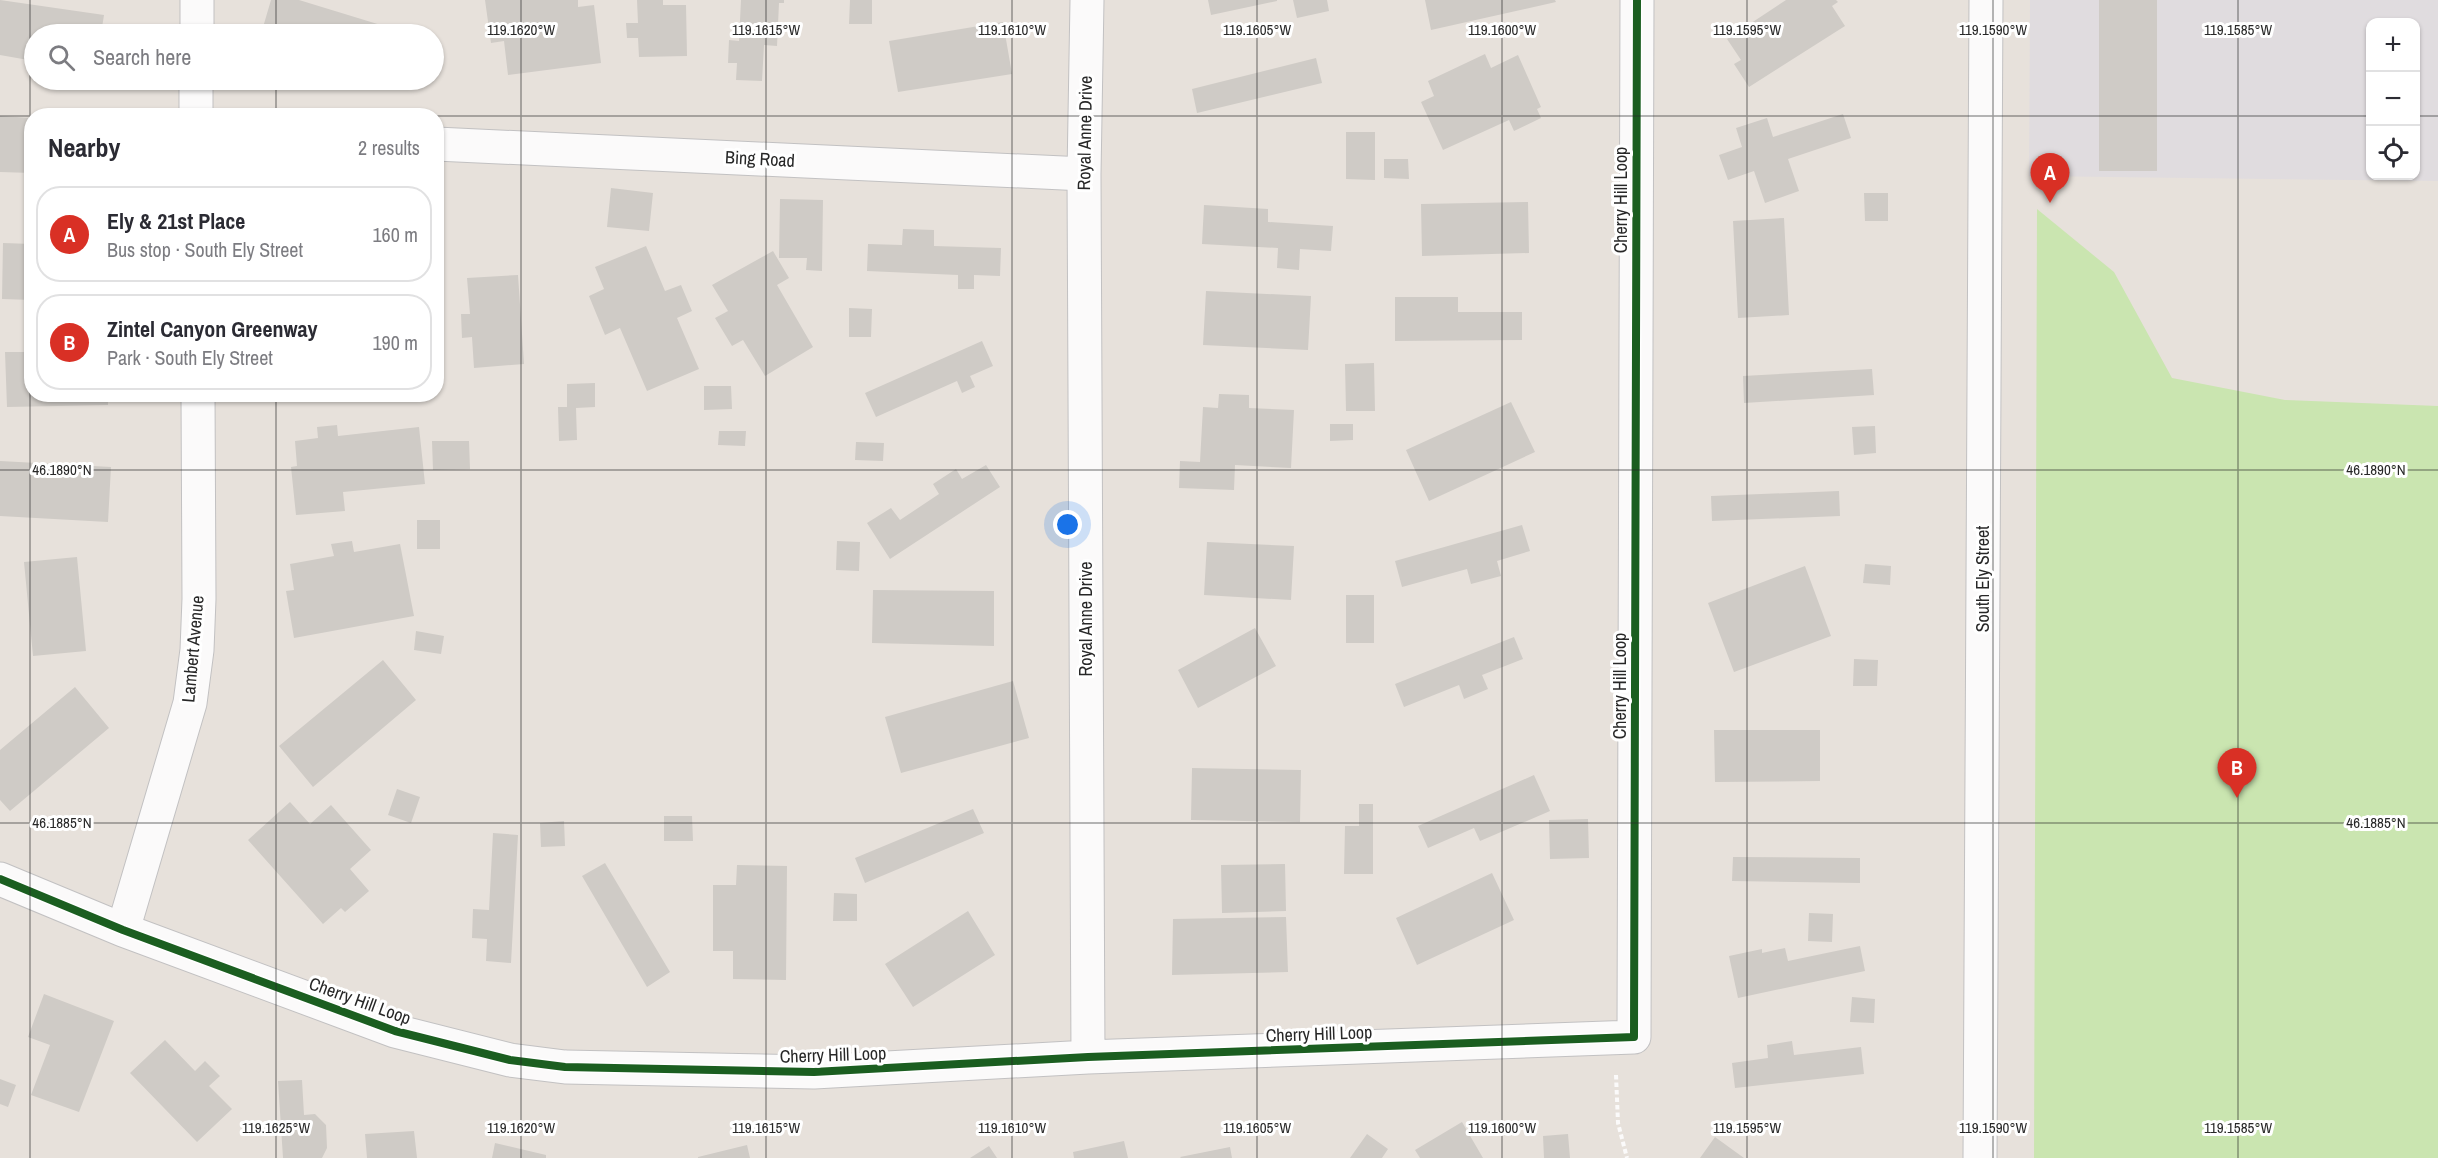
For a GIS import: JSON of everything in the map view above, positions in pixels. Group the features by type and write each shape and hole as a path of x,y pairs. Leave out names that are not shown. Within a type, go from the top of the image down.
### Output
{"street":[{"path":"197,0 197,24"},
{"name":"Royal Anne Drive","path":"1087,0 1084,174 1088,1057"},
{"name":"Cherry Hill Loop","path":"0,879 123,930 395,1031 521,1062 565,1067 814,1072 1088,1057 1634,1038 1637,0"},
{"name":"South Ely Street","path":"1980,1158 1986,0"},
{"path":"196,90 196,108"},
{"name":"Bing Road","path":"444,144 1084,174"},
{"name":"Lambert Avenue","path":"123,930 191,692 199,599 198,402"}],"path":[{"path":"1615,1038 1618,1123 1627,1158"}],"shaded area":[{"path":"2030,0 2438,0 2438,181 2029,176"}],"green space":[{"path":"2037,209 2114,272 2172,378 2285,400 2438,406 2438,1158 2034,1158"}],"building":[{"path":"0,0 104,15 103,24 24,24 24,59 0,55"},
{"path":"271,0 299,0 377,24 264,24"},
{"path":"485,0 578,0 578,7 594,5 601,63 508,75 504,41 491,43"},
{"path":"637,0 663,0 663,5 686,5 687,56 639,57 638,38 627,38 626,23 638,23"},
{"path":"741,0 784,0 784,3 779,3 777,46 764,45 762,81 736,80 737,63 728,63 729,40 739,41"},
{"path":"850,0 872,0 872,24 849,24"},
{"path":"1208,0 1277,0 1277,1 1211,15"},
{"path":"1293,0 1327,0 1329,11 1297,18"},
{"path":"1425,0 1555,0 1556,2 1431,30"},
{"path":"1786,0 1836,0 1838,2 1832,6 1845,26 1749,87 1734,64 1741,60 1727,39"},
{"path":"2099,0 2157,0 2157,171 2099,171"},
{"path":"1003,22 1012,74 898,92 889,41"},
{"path":"1485,54 1491,68 1518,55 1541,107 1537,109 1541,118 1514,131 1509,120 1443,150 1421,102 1434,96 1428,81"},
{"path":"1316,58 1322,83 1197,113 1192,89"},
{"path":"1843,114 1851,138 1788,159 1799,191 1765,203 1754,171 1728,180 1719,155 1742,147 1736,128 1767,118 1773,137"},
{"path":"0,116 24,118 24,173 0,172"},
{"path":"1346,132 1375,132 1375,180 1346,179"},
{"path":"1384,159 1408,159 1409,179 1384,178"},
{"path":"611,188 653,193 649,231 607,227"},
{"path":"1864,193 1888,193 1888,221 1865,221"},
{"path":"780,199 823,200 822,271 806,270 807,258 779,258"},
{"path":"1528,202 1529,253 1422,256 1421,204"},
{"path":"1204,205 1268,209 1268,222 1333,226 1331,251 1300,249 1299,270 1277,268 1278,248 1202,244"},
{"path":"1784,218 1789,315 1738,318 1733,221"},
{"path":"903,229 934,230 934,246 1001,248 1000,276 974,275 974,289 958,289 958,275 867,271 868,244 902,245"},
{"path":"3,243 24,244 24,300 2,299"},
{"path":"646,246 665,291 681,285 692,311 677,318 699,369 647,391 620,328 605,335 589,296 604,289 595,267"},
{"path":"773,251 789,278 777,285 813,347 765,376 743,340 732,346 715,318 728,311 712,285"},
{"path":"518,275 524,364 474,368 472,337 462,338 461,314 470,314 467,278"},
{"path":"1206,291 1311,296 1308,350 1203,345"},
{"path":"1395,297 1458,297 1458,312 1522,312 1522,340 1395,341"},
{"path":"849,308 872,309 871,337 849,337"},
{"path":"982,341 993,366 970,376 975,387 962,393 957,381 876,417 865,393"},
{"path":"5,352 24,352 24,402 108,402 108,405 7,407"},
{"path":"1374,363 1375,411 1346,411 1345,364"},
{"path":"1872,369 1874,395 1744,403 1743,376"},
{"path":"595,383 595,407 576,408 577,440 559,441 558,407 567,407 567,384"},
{"path":"704,386 731,386 732,409 704,410"},
{"path":"1219,394 1249,395 1249,408 1294,410 1291,468 1235,465 1234,490 1179,488 1180,461 1200,462 1203,407 1218,408"},
{"path":"1511,402 1535,452 1429,501 1406,450"},
{"path":"1330,424 1353,424 1353,440 1330,441"},
{"path":"337,425 338,436 419,427 425,484 343,492 345,511 296,515 291,467 297,466 295,441 318,438 317,427"},
{"path":"1875,426 1876,453 1854,455 1852,427"},
{"path":"719,431 746,431 745,446 718,445"},
{"path":"432,441 469,441 470,469 433,470"},
{"path":"856,442 884,443 883,461 855,460"},
{"path":"0,461 111,467 108,522 0,516"},
{"path":"986,465 1000,487 890,559 867,523 891,508 900,520 939,494 933,484 956,469 962,479"},
{"path":"1839,491 1840,516 1712,521 1711,496"},
{"path":"417,520 440,520 440,549 417,549"},
{"path":"1522,525 1530,551 1497,561 1501,576 1471,584 1467,569 1402,587 1395,561"},
{"path":"352,541 354,552 400,544 414,616 294,638 286,591 294,590 290,564 334,556 331,544"},
{"path":"837,541 860,542 859,571 836,570"},
{"path":"1207,542 1294,546 1291,600 1204,595"},
{"path":"77,557 86,651 33,656 24,562"},
{"path":"1865,564 1891,566 1890,585 1863,583"},
{"path":"1805,566 1831,636 1734,672 1708,603"},
{"path":"873,590 994,591 994,646 872,643"},
{"path":"1346,595 1374,595 1374,643 1346,643"},
{"path":"1255,628 1276,666 1198,708 1178,670"},
{"path":"416,631 444,636 441,654 414,650"},
{"path":"1514,637 1523,659 1482,675 1488,689 1464,699 1459,685 1404,707 1395,684"},
{"path":"1854,659 1878,660 1877,686 1853,686"},
{"path":"383,660 416,700 313,787 279,746"},
{"path":"1013,681 1029,738 901,773 885,717"},
{"path":"75,687 109,728 10,811 0,800 0,750"},
{"path":"1714,730 1820,730 1820,781 1715,782"},
{"path":"1192,768 1301,770 1300,822 1191,820"},
{"path":"1534,775 1550,811 1480,841 1474,828 1428,848 1418,826"},
{"path":"397,789 420,797 411,823 388,815"},
{"path":"290,802 310,824 331,805 371,850 350,869 369,891 345,912 341,908 323,924 248,840"},
{"path":"1359,804 1373,804 1373,874 1344,874 1345,826 1359,826"},
{"path":"973,809 984,833 865,883 855,858"},
{"path":"664,816 692,816 693,841 664,841"},
{"path":"1588,819 1589,858 1550,859 1549,820"},
{"path":"564,821 565,846 541,847 540,823"},
{"path":"493,833 518,835 511,963 486,961 487,939 472,938 473,909 489,910"},
{"path":"1733,857 1860,858 1860,883 1732,881"},
{"path":"605,863 670,972 647,987 582,876"},
{"path":"1285,864 1286,911 1222,913 1221,865"},
{"path":"737,865 787,866 786,980 733,979 733,951 713,951 713,885 736,885"},
{"path":"1492,873 1514,920 1417,965 1396,918"},
{"path":"834,893 857,894 857,921 833,921"},
{"path":"968,911 995,955 913,1007 885,964"},
{"path":"1809,913 1833,914 1832,942 1808,941"},
{"path":"1286,917 1288,972 1172,975 1173,919"},
{"path":"1860,946 1865,971 1738,998 1729,956 1762,949 1762,953 1785,948 1788,961"},
{"path":"44,994 114,1021 79,1112 31,1095 50,1045 28,1037"},
{"path":"1852,997 1875,999 1874,1023 1850,1022"},
{"path":"165,1040 195,1071 205,1061 220,1076 209,1086 232,1109 197,1142 130,1073"},
{"path":"1792,1041 1794,1055 1861,1047 1864,1074 1735,1088 1732,1063 1768,1058 1767,1045"},
{"path":"0,1079 16,1085 8,1107 0,1104"},
{"path":"302,1080 304,1115 315,1114 326,1125 327,1148 322,1158 283,1158 278,1081"},
{"path":"1462,1122 1483,1158 1420,1158 1415,1150"},
{"path":"414,1131 417,1158 367,1158 365,1134"},
{"path":"1367,1134 1388,1149 1382,1158 1350,1158"},
{"path":"1568,1134 1570,1158 1544,1158 1543,1136"},
{"path":"1715,1137 1744,1158 1700,1158"},
{"path":"1124,1141 1128,1158 1074,1158 1073,1152"},
{"path":"495,1143 546,1155 546,1158 492,1158"},
{"path":"747,1145 750,1158 698,1158 698,1157"},
{"path":"989,1146 997,1158 970,1158"},
{"path":"1230,1147 1232,1158 1180,1157"}],"cycle path":[{"path":"0,879 123,930 395,1031 510,1060 565,1067 814,1072 1088,1057 1634,1037 1637,0"}],"place":[{"name":"Ely & 21st Place","path":"2050,203"},
{"name":"Zintel Canyon Greenway","path":"2237,798"}]}
